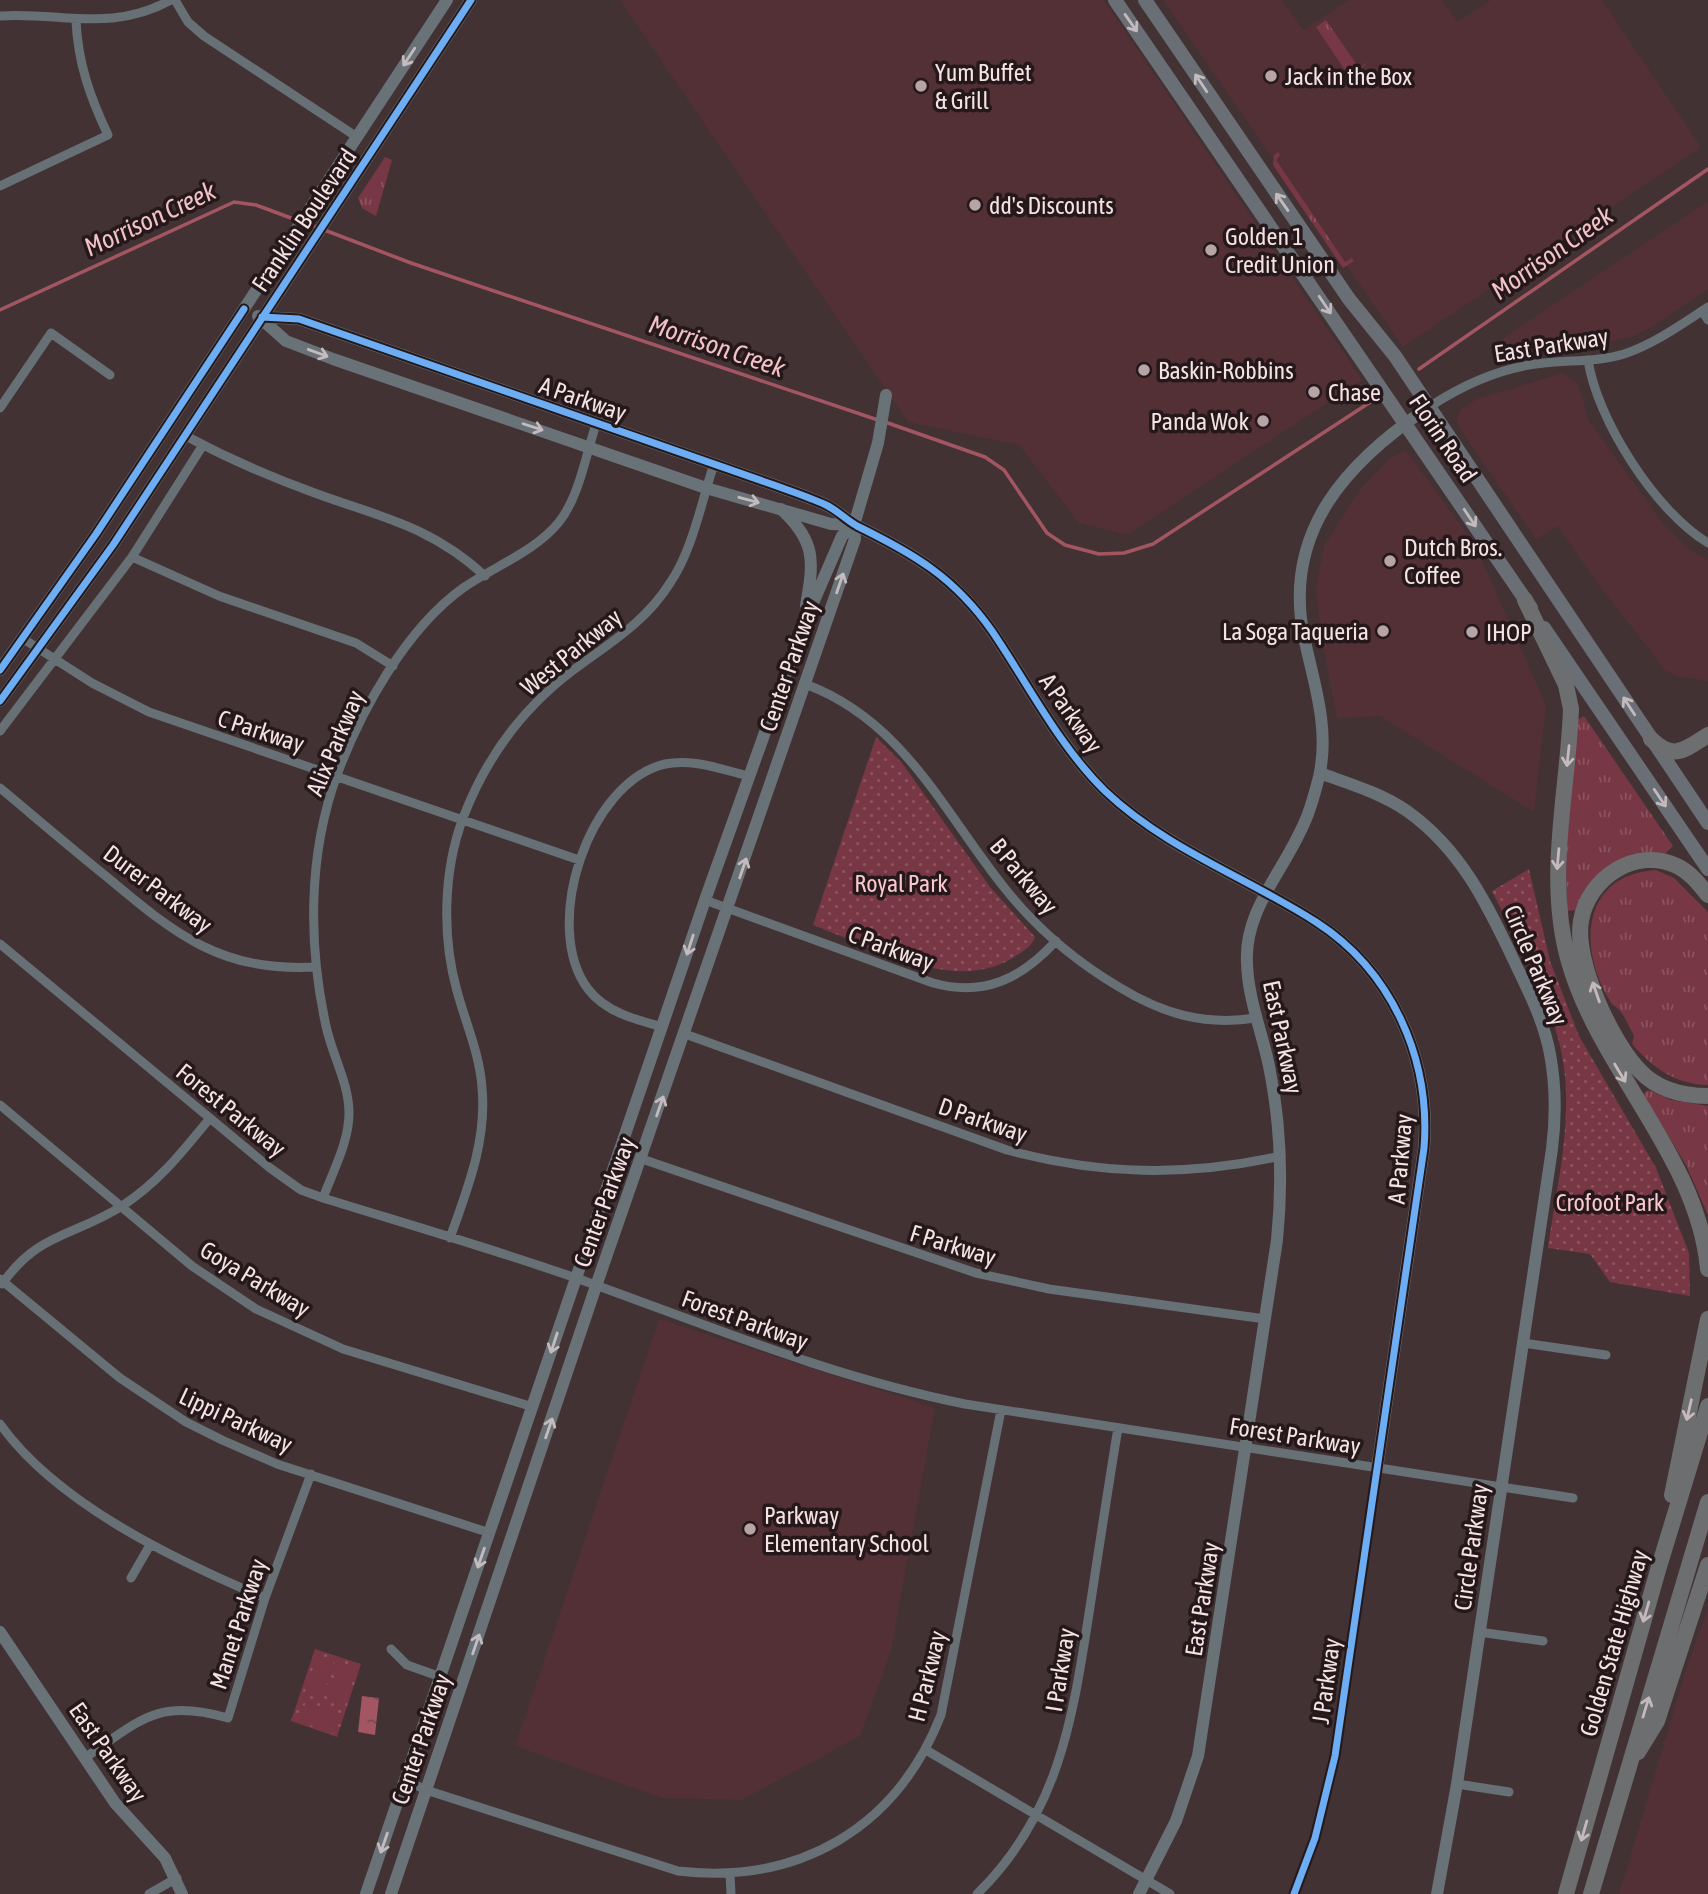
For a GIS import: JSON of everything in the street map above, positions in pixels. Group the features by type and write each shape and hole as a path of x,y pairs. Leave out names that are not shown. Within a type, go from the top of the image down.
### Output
{"highway":[{"path":"1525,600 1566,685 1571,709 1557,876 1558,918 1569,963 1599,1037 1678,1171 1693,1205 1708,1269"},
{"path":"1651,739 1662,750 1673,753 1684,751 1708,735"},
{"path":"1708,895 1688,872 1675,865 1644,860 1631,862 1607,874 1591,896 1581,920 1580,946 1598,1000 1625,1052 1641,1073 1663,1088 1689,1096 1708,1097"},
{"path":"1658,1570 1708,1319"},
{"name":"Golden State Highway","path":"1566,1894 1658,1570 1708,1406"},
{"name":"Golden State Highway","path":"1591,1894 1708,1502"},
{"path":"1626,1772 1657,1721 1708,1565"}],"main road":[{"name":"Florin Road","path":"1115,0 1406,422 1708,869"},
{"name":"Florin Road","path":"1145,0 1343,292 1395,356 1708,823"}],"street":[{"path":"0,16 76,21 131,17 173,0 188,22 204,36 357,137"},
{"name":"Franklin Boulevard","path":"0,670 96,534 447,0"},
{"name":"Franklin Boulevard","path":"0,701 113,545 471,0"},
{"path":"0,186 108,135 83,74 76,21"},
{"name":"A Parkway","path":"244,309 262,317 299,319 714,464 828,506 854,524 915,555 955,587 990,629 1066,743 1103,789 1148,827 1318,923 1365,964 1394,1004 1405,1026 1420,1074 1425,1111 1423,1148 1377,1469"},
{"name":"East Parkway","path":"1139,1894 1176,1821 1198,1756 1280,1206 1281,1156 1275,1095 1250,999 1246,960 1251,931 1265,893 1300,834 1320,773 1323,752 1320,703 1304,638 1301,609 1306,548 1321,511 1336,488 1362,459 1406,422 1429,407 1494,374 1542,363 1623,354 1644,346 1705,309 1708,320"},
{"name":"A Parkway","path":"262,317 286,341 706,488 831,524 854,524"},
{"path":"0,408 51,333 110,375"},
{"path":"1587,360 1602,412 1630,456 1681,523 1708,543"},
{"name":"Center Parkway","path":"391,1894 596,1286 729,909 855,539 854,524 878,443 886,395"},
{"name":"Alix Parkway","path":"323,1198 346,1136 349,1113 346,1091 327,1031 316,967 315,870 336,776 360,721 393,666 440,610 462,589 544,537 560,521 571,501 596,424"},
{"path":"184,435 287,483 403,522 433,536 485,576"},
{"path":"0,731 132,557 203,445"},
{"name":"West Parkway","path":"450,1238 477,1157 483,1092 477,1055 456,988 448,939 449,890 463,819 480,781 515,726 548,691 624,636 670,584 685,550 714,464"},
{"path":"780,508 797,524 811,552 813,569 803,626"},
{"name":"Center Parkway","path":"366,1894 749,776 803,626 842,536 854,524"},
{"path":"132,557 219,596 356,643 393,666"},
{"name":"C Parkway","path":"22,638 149,712 579,860"},
{"name":"B Parkway","path":"805,684 863,716 903,750 1005,889 1056,941 1102,977 1167,1012 1207,1021 1256,1018"},
{"path":"663,1027 607,1007 582,981 573,958 569,925 570,900 579,860 594,827 609,806 635,779 655,767 690,763 749,776"},
{"name":"Circle Parkway","path":"1320,773 1383,797 1407,811 1450,848 1486,902 1541,1021 1550,1051 1556,1119 1457,1784 1437,1894"},
{"name":"Durer Parkway","path":"0,788 159,921 189,941 235,961 278,968 316,967"},
{"name":"C Parkway","path":"705,900 933,984 957,989 983,988 1007,981 1029,968 1056,941"},
{"name":"Forest Parkway","path":"0,944 291,1183 323,1198 576,1278 821,1368 882,1385 1001,1410 1573,1498"},
{"name":"D Parkway","path":"685,1034 994,1146 1041,1159 1087,1168 1146,1172 1217,1168 1281,1156"},
{"name":"Goya Parkway","path":"0,1105 192,1266 256,1309 343,1349 533,1407"},
{"path":"1,1282 27,1255 47,1240 123,1206 169,1168 210,1118"},
{"name":"F Parkway","path":"642,1159 976,1273 1049,1289 1265,1319"},
{"name":"Lippi Parkway","path":"1,1282 152,1401 222,1440 311,1474 490,1533"},
{"path":"1523,1343 1606,1355"},
{"name":"H Parkway","path":"405,1780 426,1790 654,1865 702,1874 730,1874 780,1866 847,1836 885,1805 926,1750 948,1691 1001,1410"},
{"path":"0,1424 16,1443 61,1484 150,1545 265,1598"},
{"name":"I Parkway","path":"977,1894 1017,1846 1036,1815 1058,1768 1072,1720 1118,1428"},
{"name":"J Parkway","path":"1293,1894 1315,1838 1335,1756 1377,1469"},
{"name":"Manet Parkway","path":"86,1757 139,1721 160,1712 183,1709 228,1718 265,1598 311,1474"},
{"path":"131,1578 150,1545"},
{"name":"East Parkway","path":"0,1632 115,1803 157,1847 177,1878 182,1894"},
{"name":"Circle Parkway","path":"1479,1632 1543,1641"},
{"name":"Center Parkway","path":"391,1649 407,1665 441,1677"},
{"path":"926,1750 1170,1894"},
{"path":"1457,1784 1509,1792"},
{"path":"730,1874 731,1894"},
{"path":"149,1894 177,1878"}],"shaded area":[{"path":"620,0 1104,0 1362,380 1127,535 1079,523 1019,445 908,422"},
{"path":"1163,0 1282,0 1303,30 1349,0 1442,0 1457,22 1491,0 1602,0 1701,147 1403,347"},
{"path":"1708,201 1708,289 1652,327 1632,337 1588,346 1511,350 1502,339"},
{"path":"1563,373 1578,383 1589,421 1664,525 1690,550 1708,560 1708,681 1676,676 1665,670 1593,577 1558,526 1536,539 1458,426 1457,418 1461,409 1477,399"},
{"path":"1406,450 1475,545 1546,705 1534,812 1380,716 1337,718 1321,636 1316,589 1324,546 1361,488 1389,459"},
{"name":"Parkway Elementary School","path":"659,1319 935,1408 891,1651 860,1736 742,1800 662,1798 515,1746"},
{"path":"1708,1609 1708,1894 1619,1894 1685,1673"}],"green space":[{"path":"1326,20 1359,68 1368,62 1351,79 1316,27"},
{"path":"1278,152 1280,155 1276,160 1345,262 1352,258 1354,261 1343,268 1273,165 1274,155"},
{"path":"385,157 392,160 376,216 362,208 358,198"},
{"path":"1584,716 1673,846 1664,855 1621,862 1600,873 1583,894 1576,910 1567,911 1566,858 1576,721"},
{"name":"Royal Park","path":"876,737 902,763 990,887 1035,937 1028,947 1011,959 988,968 963,971 938,969 886,954 813,925"},
{"name":"Crofoot Park","path":"1529,869 1550,961 1579,1036 1656,1168 1689,1253 1690,1296 1610,1282 1590,1254 1548,1248 1565,1136 1564,1068 1545,1000 1492,891"},
{"path":"1656,870 1674,878 1708,912 1708,1085 1675,1078 1648,1060 1632,1044 1634,1036 1621,1012 1610,1001 1599,980 1593,959 1593,917 1600,899 1613,885 1631,875"},
{"path":"1649,1090 1671,1100 1708,1106 1708,1215 1686,1165 1643,1094"},
{"path":"315,1649 361,1664 337,1737 291,1721"},
{"path":"317,1656 334,1661 322,1697 305,1692"},
{"path":"340,1664 356,1669 345,1705 328,1700"},
{"path":"306,1702 341,1714 334,1734 299,1721"}],"water":[{"path":"362,1696 379,1698 375,1735 358,1732"}],"waterway":[{"name":"Morrison Creek","path":"1419,369 1708,169"},
{"name":"Morrison Creek","path":"0,310 234,202 256,205 299,221"},
{"name":"Morrison Creek","path":"306,223 411,263 878,420"},
{"name":"Morrison Creek","path":"885,422 985,457 1004,470 1047,533 1065,545 1099,554 1124,553 1153,544 1372,401"}],"cycle path":[{"path":"0,701 113,545 471,0"},
{"path":"0,670 96,534 244,309"},
{"path":"262,317 299,319 799,494 830,507 857,526 915,557 948,581 978,612 1059,735 1105,791 1154,830 1316,922 1343,942 1366,965 1385,992 1401,1020 1413,1050 1421,1082 1424,1148 1335,1756 1315,1838 1294,1894"}],"place":[{"name":"Jack in the Box","path":"1271,76"},
{"name":"Yum Buffet & Grill","path":"921,86"},
{"name":"dd's Discounts","path":"975,205"},
{"name":"Golden 1 Credit Union","path":"1211,250"},
{"name":"Baskin-Robbins","path":"1144,370"},
{"name":"Chase","path":"1314,392"},
{"name":"Panda Wok","path":"1263,421"},
{"name":"Dutch Bros. Coffee","path":"1390,561"},
{"name":"La Soga Taqueria","path":"1383,631"},
{"name":"IHOP","path":"1472,632"},
{"name":"Parkway Elementary School","path":"750,1529"}]}
